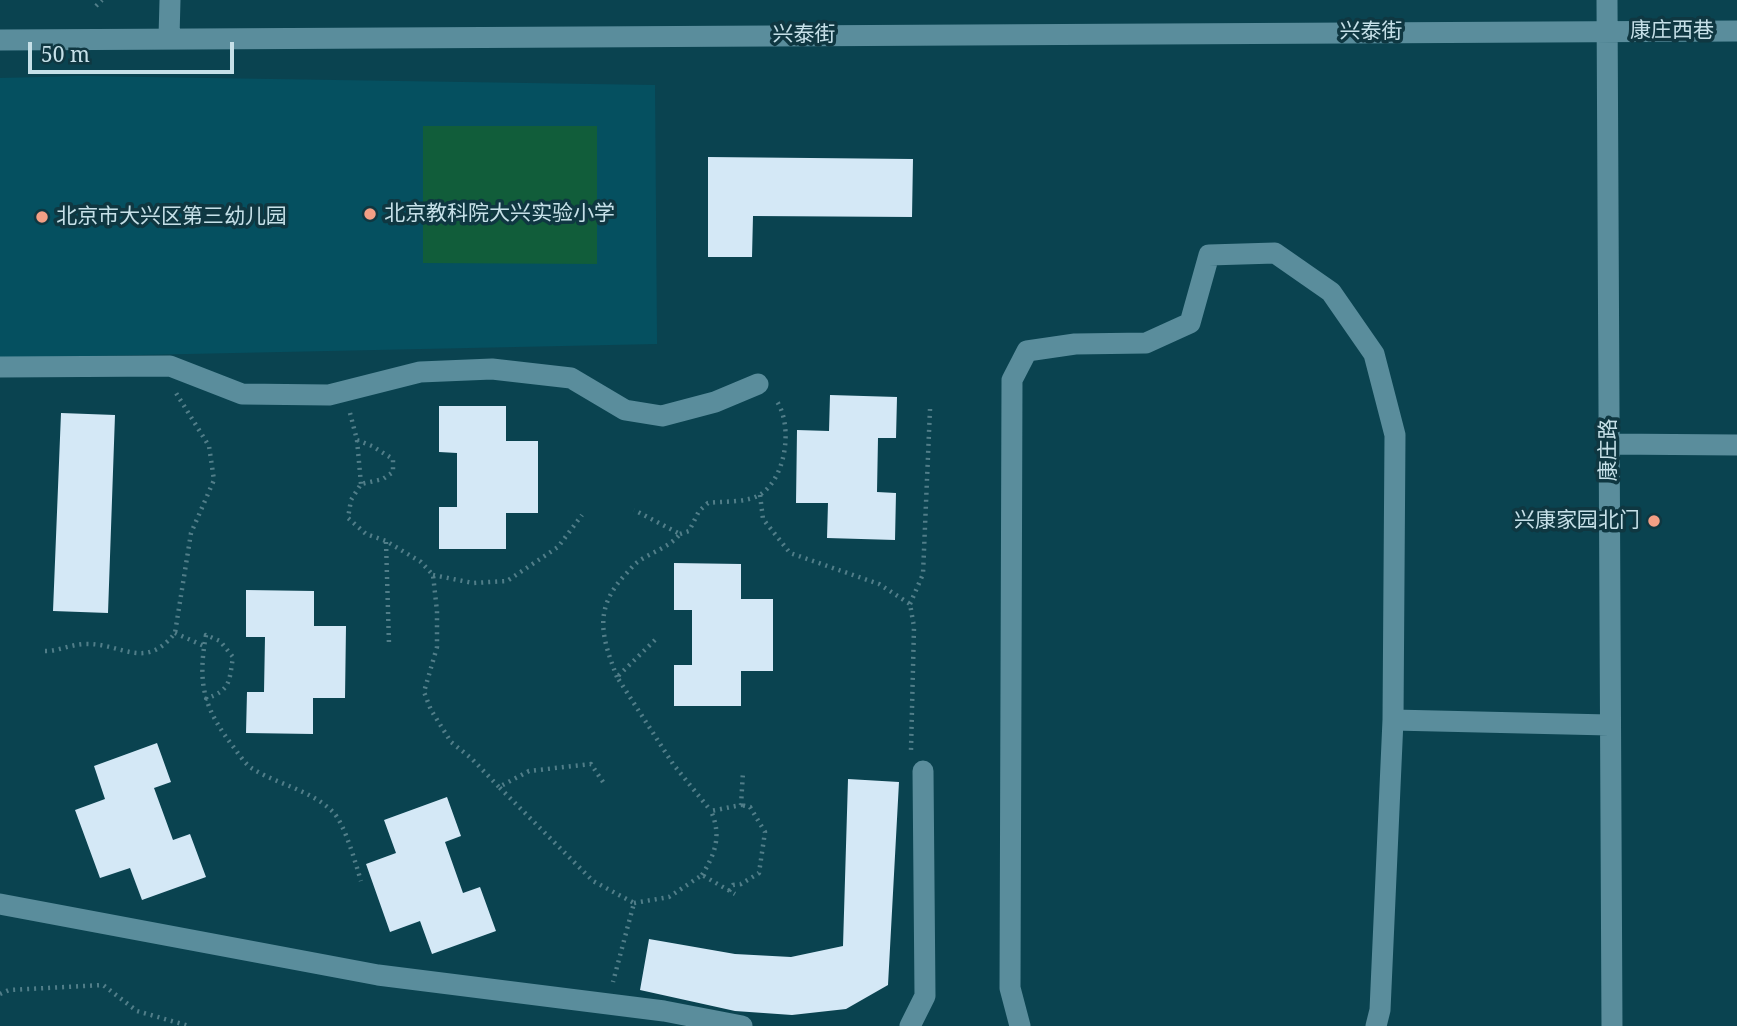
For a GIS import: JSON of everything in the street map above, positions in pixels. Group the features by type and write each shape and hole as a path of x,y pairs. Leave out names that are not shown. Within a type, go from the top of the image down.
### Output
{"street":[{"path":"169,37 170,0"},
{"name":"康庄路","path":"1607,0 1612,1026"},
{"name":"康庄西巷","path":"1608,32 1737,31"},
{"name":"兴泰街","path":"0,40 169,37 1608,32"},
{"path":"1020,1026 1010,988 1012,380 1027,351 1076,344 1146,344 1190,323 1209,255 1275,253 1331,292 1374,354 1395,435 1393,720 1380,1010 1376,1026"},
{"path":"0,367 170,366 242,394 329,395 421,372 492,369 571,378 625,411 662,416 715,402 758,384"},
{"path":"1609,444 1737,445"},
{"path":"1393,720 1609,725"},
{"path":"910,1026 925,996 917,767"},
{"path":"0,905 378,975 664,1011 742,1026"}],"path":[{"path":"96,6 102,0"},
{"path":"45,651 57,651 81,644 102,645 146,655 165,645 175,634 191,533 214,480 209,446 171,385 170,366"},
{"path":"433,575 437,647 424,692 431,710 451,742 471,758 593,881 634,903 669,897 702,876 714,856 717,836 711,811 673,764 617,677 605,643 602,615 611,590 637,562 689,531 699,511 708,503 760,495 776,478 785,453 782,409 766,387 758,384"},
{"path":"344,391 357,440 361,484 351,500 348,519 366,534 386,541 421,562 433,575 474,583 507,581 558,547 582,514"},
{"path":"917,767 914,627 911,604 923,574 930,410"},
{"path":"357,440 393,459 393,472 383,479 361,484"},
{"path":"760,495 763,519 790,553 879,584 911,604"},
{"path":"634,510 680,534"},
{"path":"386,541 389,644"},
{"path":"175,634 204,646"},
{"path":"205,699 219,694 228,686 233,657 220,640 206,635 201,664 205,699 223,734 250,768 305,792 334,813 362,881"},
{"path":"617,677 655,640"},
{"path":"499,787 529,771 591,764 603,782"},
{"path":"741,805 743,772"},
{"path":"711,811 741,805 750,807 765,832 759,873 741,884 733,885 729,891"},
{"path":"702,876 735,894"},
{"path":"608,1004 634,903"},
{"path":"0,994 9,990 103,985 138,1011 189,1026"}],"shaded area":[{"name":"北京教科院大兴实验小学","path":"81,76 655,85 657,344 0,358 0,78"}],"green space":[{"path":"423,126 597,126 597,264 423,263"}],"building":[{"path":"708,157 913,159 912,217 753,216 752,257 708,257"},
{"path":"830,395 897,397 896,438 878,438 877,492 896,493 895,540 827,538 828,503 796,503 797,430 829,431"},
{"path":"439,406 506,406 506,441 538,441 538,513 506,513 506,549 439,549 439,507 457,507 457,453 439,452"},
{"path":"61,413 115,415 108,613 53,611"},
{"path":"674,563 741,564 741,599 773,599 773,671 741,671 741,706 674,706 674,665 692,665 692,610 674,610"},
{"path":"246,590 314,591 314,626 346,626 345,698 313,698 313,734 246,733 247,692 264,692 265,637 246,637"},
{"path":"157,743 171,782 154,788 173,840 190,834 206,877 142,900 130,868 100,878 75,810 105,799 94,766"},
{"path":"848,779 899,782 888,985 846,1009 792,1015 735,1011 640,990 649,939 735,954 791,957 843,946"},
{"path":"447,797 461,836 445,842 463,893 480,887 496,931 432,954 420,921 390,932 366,864 396,853 384,820"}],"place":[{"name":"北京教科院大兴实验小学","path":"370,214"},
{"name":"北京市大兴区第三幼儿园","path":"42,217"},
{"name":"兴康家园北门","path":"1654,521"}]}
